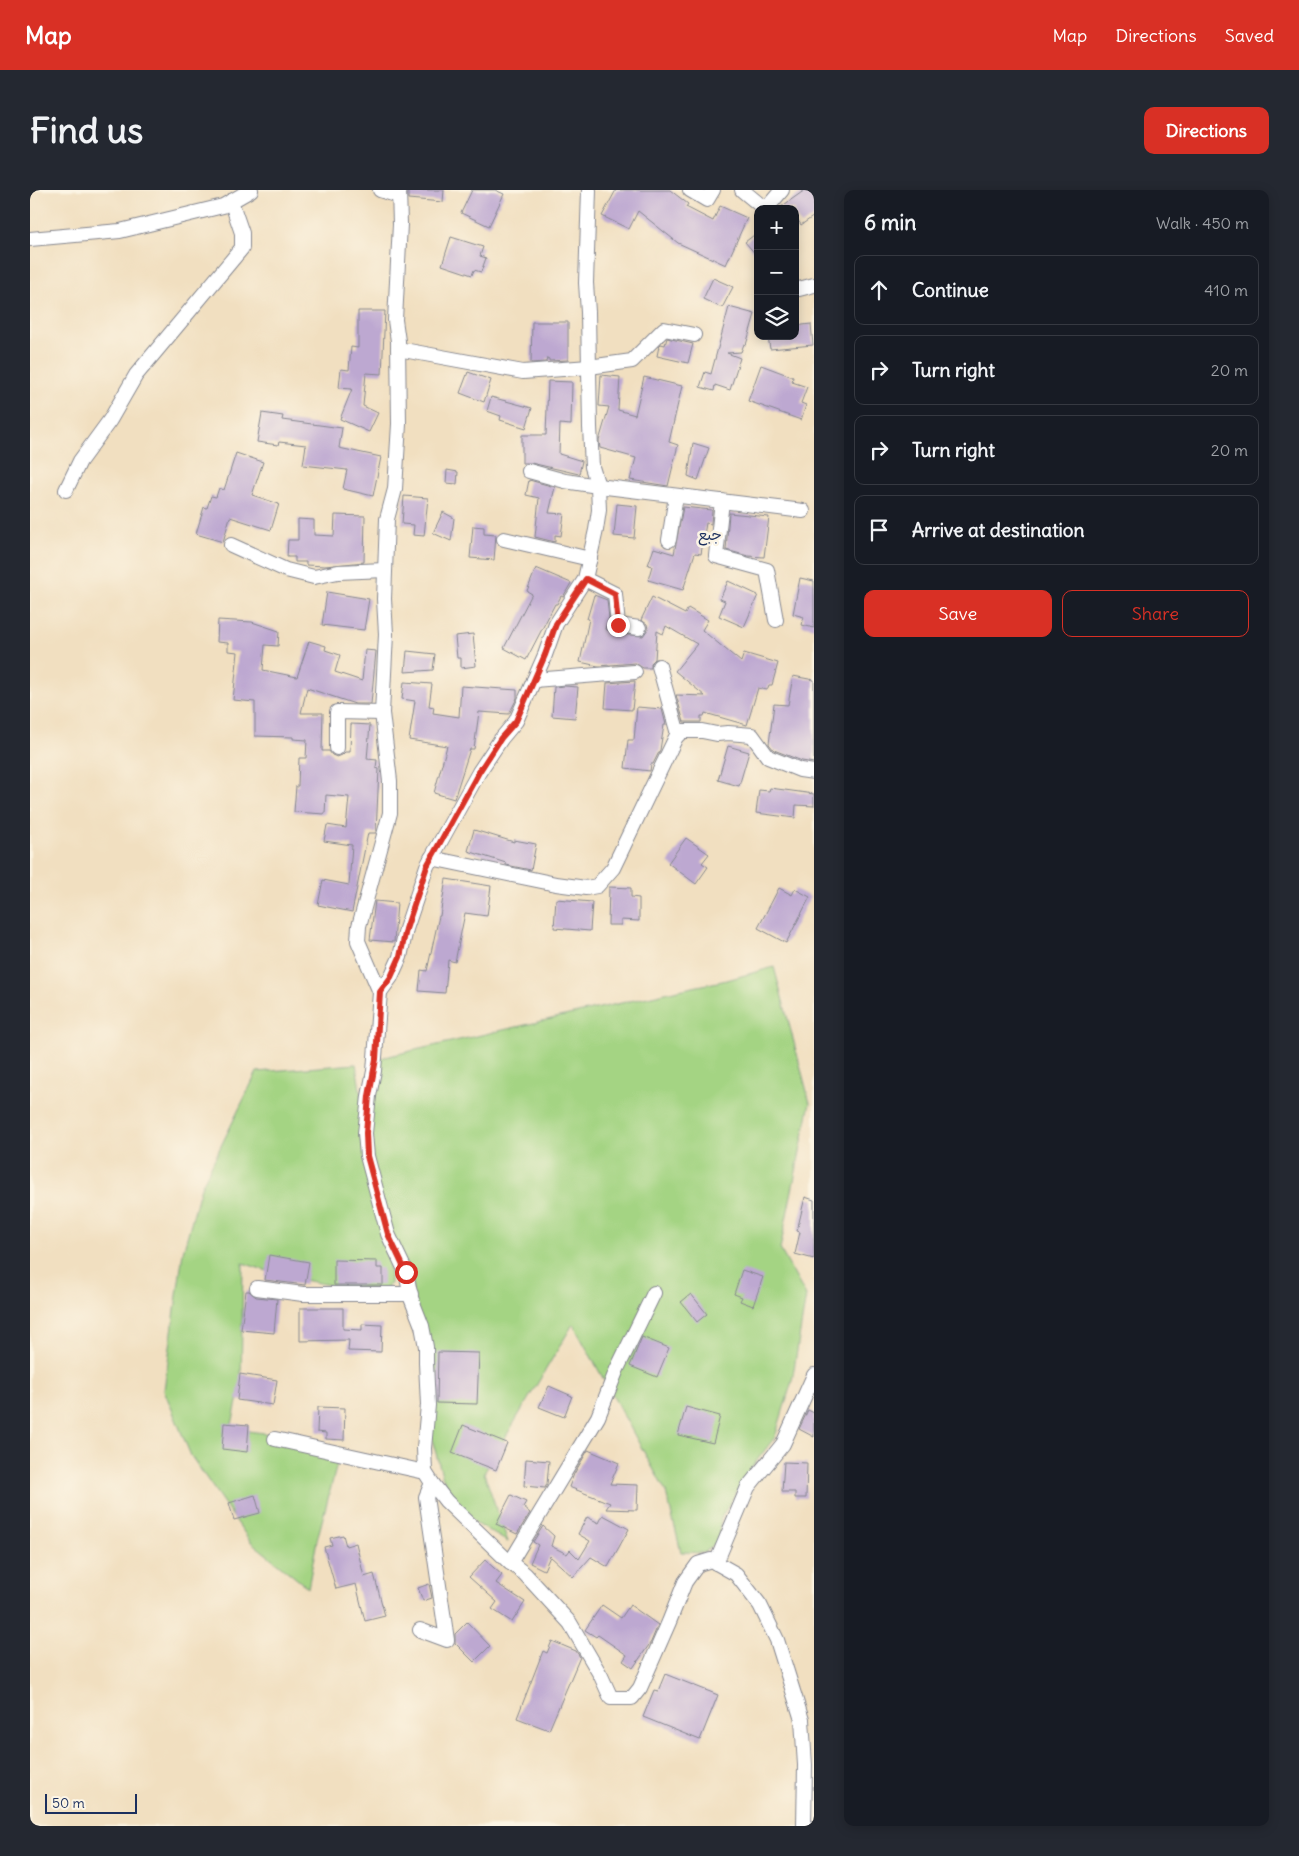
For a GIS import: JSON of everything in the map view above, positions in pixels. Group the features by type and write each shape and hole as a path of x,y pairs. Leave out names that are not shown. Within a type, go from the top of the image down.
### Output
{"street":[{"path":"30,239 120,231 223,206 251,190"},
{"path":"380,190 399,193 400,224 395,320 398,349 399,424 395,489 387,519 384,598 386,634 382,713 390,782 390,813 359,926 358,941 380,992 375,1065 369,1096 366,1133 367,1156 388,1234 406,1272 422,1326 426,1347 428,1405 424,1448 428,1478 426,1497 447,1640 420,1630"},
{"path":"380,992 391,977 400,957 403,940 427,866 479,772 501,738 516,721 556,624 586,579 598,516 598,486 592,467 590,446 586,283 589,190"},
{"path":"690,190 707,200 713,190"},
{"path":"742,190 761,205"},
{"path":"769,205 782,190"},
{"path":"66,490 80,461 110,420 136,375 242,248 242,233 231,201"},
{"path":"799,289 814,285"},
{"path":"398,349 523,372 589,367 632,361 664,329 694,335"},
{"path":"529,471 565,481 598,486 803,511"},
{"path":"669,540 676,496"},
{"path":"722,501 716,556 767,570 776,620"},
{"path":"504,539 590,559"},
{"path":"231,545 286,570 314,577 338,572 385,570"},
{"path":"586,579 615,594 618,625 639,628"},
{"path":"659,666 678,734"},
{"path":"534,680 635,672"},
{"path":"337,748 337,712 382,713"},
{"path":"432,858 556,884 586,888 597,886 613,868 678,734 682,731 702,731 717,734 728,732 752,735 768,757 800,770 814,772"},
{"path":"257,1288 303,1294 411,1294"},
{"path":"510,1563 598,1417 617,1369 654,1293"},
{"path":"716,1563 748,1486 783,1444 814,1375"},
{"path":"275,1439 428,1478 446,1501 510,1563 526,1574 570,1623 601,1676 611,1698 632,1698 640,1688 685,1582 698,1564 711,1560 736,1574 760,1605 777,1640 802,1720 805,1765 804,1826"},
{"path":"812,1826 814,1820"}],"green space":[{"path":"774,967 810,1103 780,1249 806,1296 792,1381 775,1437 748,1472 721,1518 718,1541 704,1553 681,1552 666,1492 573,1324 484,1473 508,1542 477,1524 453,1501 442,1475 427,1421 426,1347 378,1201 390,1271 390,1283 385,1291 345,1288 283,1276 243,1263 241,1384 231,1429 264,1433 340,1453 317,1540 308,1588 250,1541 191,1456 164,1390 183,1252 201,1187 257,1072 356,1064 366,1127 376,1059 727,980"}],"building":[{"path":"408,190 444,190 443,202 408,199"},
{"path":"472,190 495,190 504,194 489,226 461,213"},
{"path":"616,190 670,190 688,204 686,207 713,221 720,206 747,218 726,265 678,243 638,211 629,229 602,216"},
{"path":"805,190 814,190 814,216 801,225 799,222 799,205 784,205"},
{"path":"754,235 754,252 745,242"},
{"path":"451,237 483,247 480,256 486,258 481,272 474,270 472,275 442,265"},
{"path":"713,278 733,287 722,308 703,299"},
{"path":"729,307 754,314 746,345 744,344 741,352 727,353 740,358 730,390 715,385 714,391 700,387 705,372 711,374"},
{"path":"358,311 385,311 382,374 366,373 363,406 378,413 369,432 340,419 352,389 339,388 341,369 349,370 351,347 358,348"},
{"path":"532,322 568,322 568,360 549,361 547,358 546,362 531,363"},
{"path":"811,324 813,345 770,349 769,340 799,340 799,326"},
{"path":"667,338 693,344 688,363 657,356 659,346 661,344 665,345"},
{"path":"761,365 793,377 792,382 807,387 801,403 806,405 801,420 748,401"},
{"path":"468,372 491,380 484,402 460,393"},
{"path":"601,375 620,377 618,410 635,415 644,377 682,386 669,442 678,445 668,486 630,480 636,458 600,448 599,441 609,407 599,406"},
{"path":"548,381 572,382 571,425 560,424 559,454 582,461 579,474 531,463 522,463 522,435 546,435"},
{"path":"491,397 532,408 526,428 500,420 501,416 487,411"},
{"path":"262,413 283,416 282,420 342,428 339,448 381,457 373,496 343,489 347,470 303,465 306,445 279,442 278,445 257,442"},
{"path":"693,443 709,448 698,480 688,476"},
{"path":"236,453 263,462 252,495 279,504 271,530 230,517 223,542 196,534 204,507 207,508 211,496 216,497 219,488 224,490"},
{"path":"447,470 458,472 457,484 446,483"},
{"path":"529,480 555,487 549,513 564,514 561,536 555,535 555,542 535,537 539,498 526,495"},
{"path":"404,496 428,498 424,536 413,535 414,525 402,524"},
{"path":"617,504 637,506 634,538 614,536"},
{"path":"683,507 712,510 711,524 706,523 701,554 695,553 683,590 648,580 652,566 648,565 654,548 674,554"},
{"path":"443,512 454,518 451,541 433,533"},
{"path":"729,513 769,517 764,557 748,556 726,550"},
{"path":"335,515 365,516 364,562 325,566 306,565 306,562 295,562 295,557 287,557 288,540 298,540 298,519 314,520 314,535 334,536"},
{"path":"473,526 484,527 484,534 496,535 494,560 470,558"},
{"path":"536,568 571,583 563,597 561,596 557,604 555,604 526,660 504,648 532,594 527,591"},
{"path":"800,578 814,581 814,628 802,625 804,617 793,614"},
{"path":"728,581 758,595 744,627 719,616 725,601 720,599"},
{"path":"327,592 369,599 364,630 322,625"},
{"path":"594,595 607,600 609,618 605,629 617,634 643,636 648,629 647,624 641,620 652,597 685,614 688,608 708,620 702,630 741,662 744,653 778,663 772,685 769,685 767,690 758,688 747,725 705,713 704,716 701,716 701,722 684,722 676,695 705,696 675,671 697,644 666,626 663,634 657,631 655,659 651,663 651,668 643,668 635,663 598,666 580,662 589,619 587,619"},
{"path":"218,620 252,622 279,631 278,646 265,645 263,670 297,677 309,641 326,646 325,650 340,655 335,672 362,681 365,650 376,651 371,704 355,704 307,688 301,713 323,713 322,751 329,751 337,757 345,752 350,752 351,724 370,725 367,759 377,760 376,768 379,769 376,833 368,833 352,912 318,905 323,880 349,885 352,845 324,841 327,825 346,828 349,797 326,795 325,814 294,812 296,786 298,786 299,758 306,758 307,740 293,739 293,737 255,736 255,702 233,700 238,652 228,651 228,643 217,642"},
{"path":"473,634 476,666 461,668 461,658 457,658 455,636"},
{"path":"407,651 435,654 433,670 405,672"},
{"path":"793,676 814,680 814,763 802,761 774,750 769,744 774,704 788,705"},
{"path":"635,681 632,710 605,708 607,683"},
{"path":"404,682 432,684 429,706 434,707 433,713 459,717 461,686 517,690 517,698 509,714 479,712 474,749 470,749 454,799 434,793 447,746 409,740 415,701 402,699"},
{"path":"554,687 578,687 575,718 552,716"},
{"path":"637,707 662,709 666,725 664,725 660,750 653,764 651,764 650,771 625,768 628,740 634,740"},
{"path":"728,746 749,752 739,786 718,780"},
{"path":"770,788 814,794 814,806 796,805 795,818 756,813 759,790 769,791"},
{"path":"474,830 514,842 514,840 536,844 531,870 506,865 506,863 468,851"},
{"path":"686,838 709,854 702,863 708,867 696,884 668,863"},
{"path":"446,879 491,886 487,916 465,913 455,962 448,960 445,993 419,991 421,970 427,971 440,916"},
{"path":"609,887 631,888 631,897 639,898 639,921 621,920 621,925 608,925"},
{"path":"779,888 792,895 795,889 810,897 786,943 758,928"},
{"path":"556,899 592,902 590,931 554,928"},
{"path":"375,901 397,903 394,942 370,940"},
{"path":"805,1197 814,1200 814,1259 795,1254 800,1232 797,1231"},
{"path":"269,1255 309,1262 305,1285 265,1280"},
{"path":"334,1260 377,1261 377,1268 383,1268 383,1285 334,1285"},
{"path":"742,1270 763,1277 753,1306 740,1301 742,1297 734,1294"},
{"path":"246,1291 249,1291 256,1297 277,1299 274,1333 241,1330"},
{"path":"691,1294 707,1314 697,1322 681,1302"},
{"path":"300,1308 343,1308 343,1329 362,1330 362,1324 382,1325 381,1352 348,1351 349,1340 300,1341"},
{"path":"642,1337 669,1348 657,1377 630,1366"},
{"path":"438,1352 479,1353 477,1404 437,1403"},
{"path":"240,1374 277,1380 273,1405 237,1400"},
{"path":"549,1386 572,1396 564,1417 539,1407"},
{"path":"318,1407 345,1408 344,1440 326,1439 326,1433 317,1432"},
{"path":"686,1407 720,1416 713,1443 678,1435"},
{"path":"808,1410 814,1413 814,1437 799,1429"},
{"path":"224,1423 249,1425 247,1452 222,1449"},
{"path":"463,1425 507,1443 496,1470 452,1453"},
{"path":"588,1450 619,1463 610,1484 638,1485 637,1510 606,1509 610,1503 569,1487"},
{"path":"526,1459 549,1461 545,1488 524,1486"},
{"path":"784,1462 807,1463 806,1498 795,1498 795,1492 782,1492"},
{"path":"255,1495 260,1513 234,1520 229,1503"},
{"path":"511,1495 526,1502 523,1507 530,1513 517,1534 496,1524"},
{"path":"603,1515 629,1529 608,1567 591,1557 573,1577 550,1556 544,1570 530,1563 538,1545 533,1542 543,1526 554,1536 551,1546 567,1554 570,1550 579,1559 590,1541 578,1534 587,1517 599,1523"},
{"path":"343,1535 346,1546 356,1543 364,1577 374,1574 385,1616 365,1621 356,1584 336,1589 324,1547 332,1545 330,1538"},
{"path":"485,1560 502,1575 496,1583 525,1602 512,1622 492,1609 497,1602 469,1577"},
{"path":"429,1584 432,1598 423,1601 418,1588"},
{"path":"602,1605 621,1618 630,1605 658,1625 651,1642 633,1668 623,1661 627,1655 598,1635 596,1637 585,1630"},
{"path":"467,1622 490,1646 474,1662 455,1643 455,1634"},
{"path":"552,1641 576,1651 580,1657 549,1730 517,1718 543,1651 547,1653"},
{"path":"665,1674 718,1695 700,1740 643,1717 654,1690 658,1691"}],"district":[{"name":"جبع","path":"710,535"}],"route":[{"path":"406,1272 388,1234 367,1156 366,1133 369,1096 376,1059 380,992 391,977 400,957 406,929 427,866 464,796 501,738 516,721 545,655 556,624 568,603 586,579 615,594 618,625"}]}
